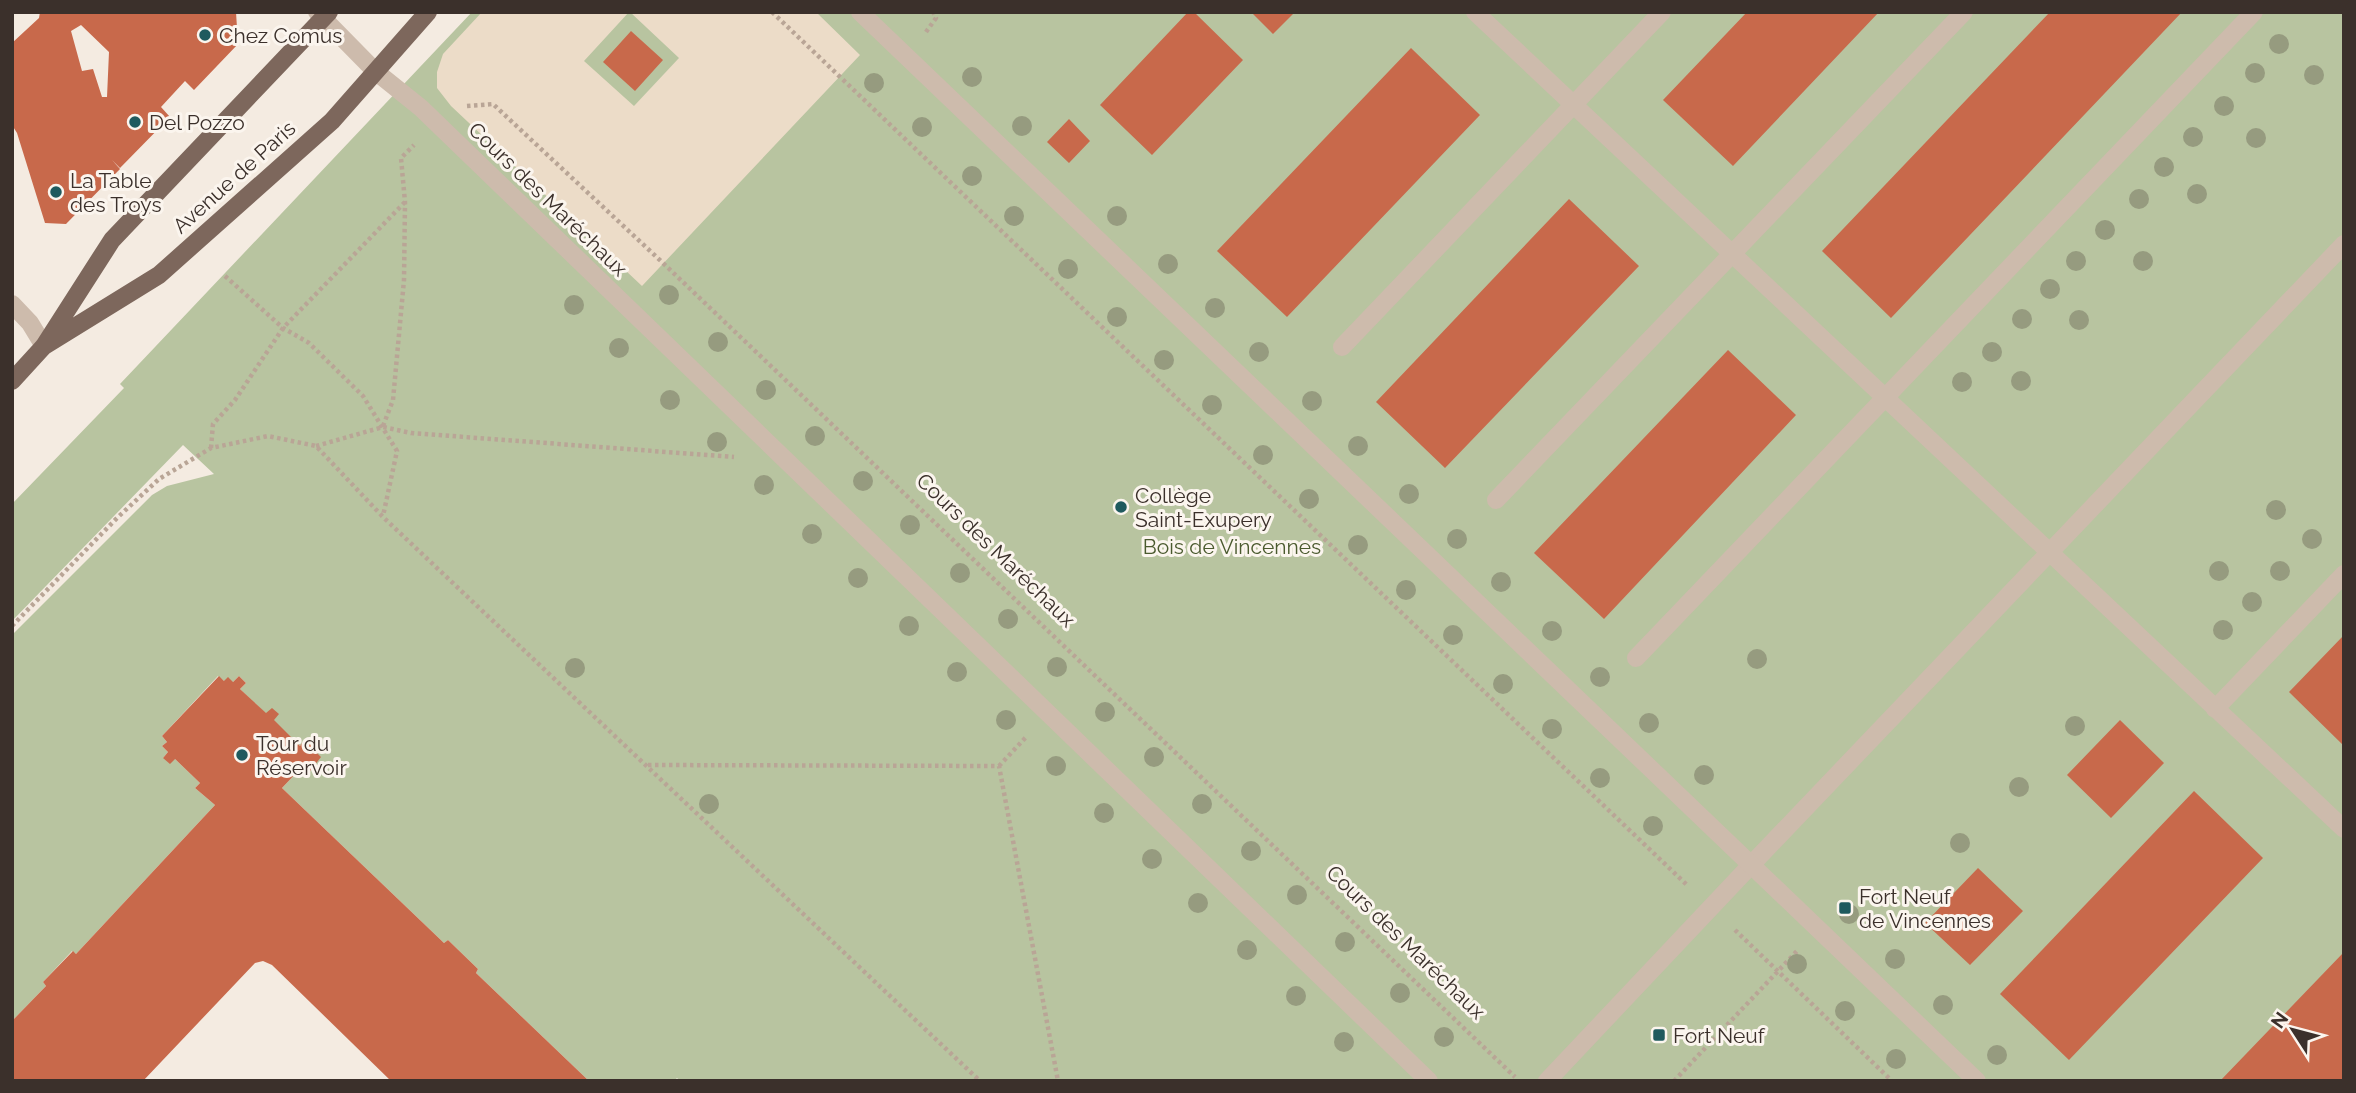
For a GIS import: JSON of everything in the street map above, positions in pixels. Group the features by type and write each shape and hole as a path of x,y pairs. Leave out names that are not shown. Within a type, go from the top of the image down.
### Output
{"main road":[{"name":"Avenue de Paris","path":"44,346 159,275 332,121 428,12"},
{"name":"Avenue de Paris","path":"12,381 44,346 112,240 323,14"}],"street":[{"path":"860,12 1977,1081"},
{"path":"1475,12 2344,829"},
{"path":"1342,347 1662,12"},
{"path":"1496,500 1964,12"},
{"path":"1636,658 2254,12"},
{"name":"Cours des Maréchaux","path":"323,14 374,71 421,108 1429,1081"},
{"path":"1547,1081 2344,244"},
{"path":"12,304 30,323 44,346"},
{"path":"2215,709 2344,574"}],"path":[{"path":"772,12 1670,868"},
{"name":"Cours des Maréchaux","path":"421,108 493,104 663,263 1518,1081"},
{"path":"383,426 393,400 404,280 405,202 401,158 416,143"},
{"path":"211,448 214,424 235,400 283,328 405,202"},
{"path":"225,276 283,328 309,344 363,396 383,426 397,451 383,517"},
{"path":"12,626 117,518 159,479 211,448 268,436 316,446 383,426 411,433 786,461"},
{"path":"316,446 383,517 980,1081"},
{"path":"647,765 999,766 1058,1081"},
{"path":"1749,943 1892,1081"},
{"path":"1674,1081 1797,950"}],"green space":[{"name":"Bois de Vincennes","path":"472,12 2344,12 2344,1081 680,1081 677,1078 674,1081 589,1081 476,973 478,969 448,940 444,943 282,788 300,769 307,775 313,767 312,746 306,739 300,746 240,689 246,683 239,676 233,682 224,681 218,676 162,736 167,742 162,746 168,752 163,758 175,759 200,783 195,788 215,805 76,954 72,951 43,982 46,986 12,1021 12,635 152,495 167,486 214,474 183,445 12,621 12,504 124,388 120,384"}],"shaded area":[{"path":"482,12 629,12 584,61 634,106 679,58 630,12 816,12 860,55 642,286 451,106 437,88 437,72 443,54"}],"building":[{"path":"40,12 236,12 237,28 230,35 239,43 194,90 185,81 161,107 170,117 120,168 112,160 120,169 66,224 45,223 17,133 12,125 12,43 39,18","holes":["81,25 109,52 107,97 102,97 93,69 82,71 71,31"]},
{"path":"1188,12 1194,12 1243,60 1152,155 1100,105"},
{"path":"1251,12 1295,12 1273,34"},
{"path":"1747,12 1879,12 1733,166 1663,100"},
{"path":"2050,12 2182,12 1891,318 1822,251"},
{"path":"631,31 663,60 635,91 603,62"},
{"path":"1411,48 1480,115 1287,317 1217,251"},
{"path":"1069,119 1090,141 1069,163 1047,142"},
{"path":"1569,199 1639,266 1445,468 1376,402"},
{"path":"1728,350 1796,415 1604,619 1534,553"},
{"path":"2344,635 2344,746 2289,692"},
{"path":"219,676 224,681 228,677 233,682 239,676 246,683 240,689 266,713 272,708 279,714 274,720 300,746 305,739 321,757 307,775 300,769 282,788 444,943 448,940 478,969 476,973 589,1081 391,1081 272,965 263,961 255,963 143,1081 12,1081 12,1021 46,986 43,982 73,951 76,954 215,805 195,788 200,783 175,759 170,764 163,758 168,752 162,746 167,742 162,736"},
{"path":"2120,720 2164,763 2111,818 2067,775"},
{"path":"2194,791 2263,858 2069,1060 2000,994"},
{"path":"1978,868 2023,911 1970,965 1925,923"},
{"path":"2344,952 2344,1081 2220,1081"}],"place":[{"name":"Chez Comus","path":"205,35"},
{"name":"Del Pozzo","path":"135,122"},
{"name":"La Table des Troys","path":"56,192"},
{"name":"Collège Saint-Exupery","path":"1121,507"},
{"name":"Tour du Réservoir","path":"242,755"},
{"name":"Fort Neuf de Vincennes","path":"1845,908"},
{"name":"Fort Neuf","path":"1659,1035"}]}
